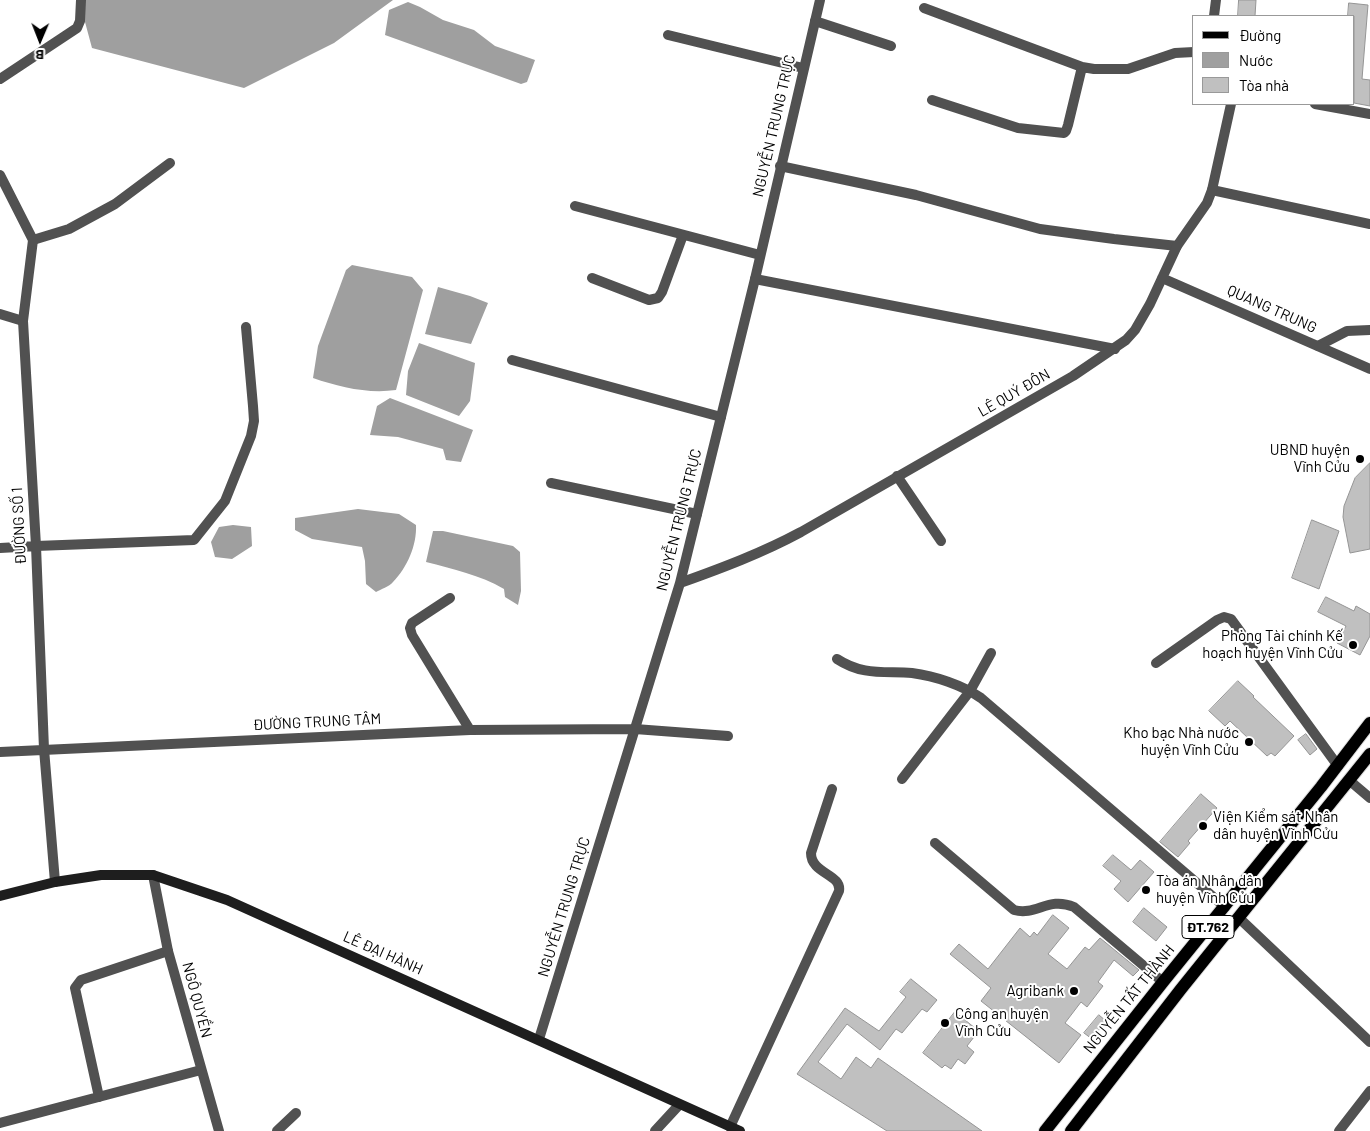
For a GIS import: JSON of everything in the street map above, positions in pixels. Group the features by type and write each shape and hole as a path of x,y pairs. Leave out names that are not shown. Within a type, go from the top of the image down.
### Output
{"main road":[{"name":"NGUYỄN TẤT THÀNH","path":"1045,1131 1338,766 1370,723"},
{"name":"ĐT.762","path":"1071,1131 1181,989 1370,754"},
{"name":"LÊ ĐẠI HÀNH","path":"0,896 55,882 101,875 153,875 227,900 540,1039 735,1129"},
{"path":"1225,907 1239,918"},
{"path":"1079,1088 1095,1101"}],"street":[{"path":"0,80 77,28 80,21 81,0"},
{"name":"NGUYỄN TRUNG TRỰC","path":"540,1039 680,583 755,279 820,0"},
{"path":"1214,15 1216,0"},
{"path":"924,8 1094,70 1128,69 1175,52 1192,52"},
{"path":"815,21 891,46"},
{"path":"668,35 803,68"},
{"path":"932,100 1018,128 1064,133 1068,125 1082,67"},
{"name":"LÊ QUÝ ĐÔN","path":"680,583 733,564 772,547 1073,376 1126,340 1135,330 1150,304 1177,246 1207,203 1212,190 1231,105"},
{"path":"1320,105 1370,114"},
{"path":"0,175 33,240 69,229 115,204 170,163"},
{"path":"780,166 916,195 1040,228 1081,235 1177,246"},
{"path":"1212,190 1370,224"},
{"path":"575,206 760,256"},
{"path":"592,278 649,300 658,298 662,292 683,234"},
{"name":"ĐƯỜNG SỐ 1","path":"33,240 23,320 36,546 44,750 55,882"},
{"name":"QUANG TRUNG","path":"1162,278 1370,369"},
{"path":"755,279 1115,348"},
{"path":"0,314 23,320"},
{"path":"0,548 194,540 225,501 254,421 246,327"},
{"path":"1318,346 1347,331 1370,330"},
{"path":"512,360 721,417"},
{"path":"897,476 941,541"},
{"path":"551,483 697,514"},
{"path":"450,598 412,623 410,628 412,635 470,730"},
{"path":"1156,663 1217,620 1224,617 1231,619 1338,766"},
{"path":"902,778 970,691 991,653"},
{"path":"837,659 856,668 879,673 925,675 970,691 981,698 1225,907"},
{"name":"ĐƯỜNG TRUNG TÂM","path":"0,752 470,730 635,729 728,736"},
{"path":"1350,781 1370,798"},
{"path":"735,1129 840,891 838,882 815,866 811,860 811,853 832,789"},
{"path":"935,843 1014,910 1028,911 1057,902 1074,907 1163,982"},
{"name":"NGÔ QUYỀN","path":"153,875 168,951 219,1131"},
{"path":"1239,918 1370,1042"},
{"path":"99,1097 75,988 82,980 168,951"},
{"path":"0,1123 201,1070"},
{"path":"1339,1131 1370,1092"},
{"path":"655,1131 680,1105"},
{"path":"277,1131 296,1113"}],"water":[{"path":"85,0 393,0 334,43 244,88 92,48 85,22"},
{"path":"408,2 443,20 474,30 495,46 535,60 527,82 521,84 385,35 389,10"},
{"path":"352,265 412,277 423,290 396,390 354,389 313,378 318,346 346,270"},
{"path":"438,287 488,303 471,344 425,334"},
{"path":"419,343 475,363 470,401 459,416 406,395 408,371"},
{"path":"390,398 473,430 461,462 446,460 443,449 398,437 370,435 377,406"},
{"path":"358,509 399,514 416,525 413,548 403,570 391,584 376,592 366,584 362,547 312,539 295,530 295,518"},
{"path":"233,525 251,527 252,546 232,559 215,557 211,542 219,527"},
{"path":"433,531 443,531 513,546 520,552 521,591 518,605 505,597 504,589 495,584 466,573 426,562"}],"building":[{"path":"1239,0 1256,0 1255,15 1238,15"},
{"path":"1349,3 1368,5 1362,79 1370,80 1370,106 1355,103 1355,15 1348,15"},
{"path":"1370,463 1370,549 1350,553 1343,517 1344,506 1355,478"},
{"path":"1312,520 1339,531 1319,589 1292,578"},
{"path":"1326,597 1354,611 1356,606 1370,614 1370,636 1360,655 1337,643 1346,626 1318,612"},
{"path":"1238,681 1294,736 1275,756 1271,753 1267,756 1230,721 1225,726 1209,711"},
{"path":"1306,734 1317,749 1310,755 1298,740"},
{"path":"1201,794 1217,808 1188,841 1190,843 1178,857 1160,842"},
{"path":"1113,855 1131,870 1140,860 1154,872 1128,902 1114,889 1121,881 1103,866"},
{"path":"1144,908 1167,927 1156,941 1133,922"},
{"name":"Agribank","path":"1053,915 1069,928 1048,954 1067,969 1085,947 1089,950 1100,938 1139,970 1133,976 1114,960 1098,982 1103,986 1087,1007 1081,1002 1065,1023 1081,1035 1059,1063 981,1001 991,988 950,954 959,944 988,969 1020,928 1030,937 1034,932 1037,935"},
{"path":"911,979 937,1000 927,1012 922,1009 902,1033 896,1029 880,1050 847,1024 818,1062 841,1079 856,1057 871,1068 878,1058 982,1131 887,1131 797,1074 845,1008 879,1031 906,997 900,992"},
{"path":"955,1012 975,1028 970,1035 974,1037 967,1046 974,1052 965,1064 958,1059 951,1069 945,1065 942,1068 923,1053"},
{"path":"1099,1015 1106,1021 1092,1039 1084,1033"}],"place":[{"name":"UBND huyện Vĩnh Cửu","path":"1360,459"},
{"name":"Phòng Tài chính Kế hoạch huyện Vĩnh Cửu","path":"1353,645"},
{"name":"Kho bạc Nhà nước huyện Vĩnh Cửu","path":"1249,742"},
{"name":"Viện Kiểm sát Nhân dân huyện Vĩnh Cửu","path":"1203,826"},
{"name":"Tòa án Nhân dân huyện Vĩnh Cửu","path":"1146,890"},
{"name":"Agribank","path":"1074,991"},
{"name":"Công an huyện Vĩnh Cửu","path":"945,1023"}]}
